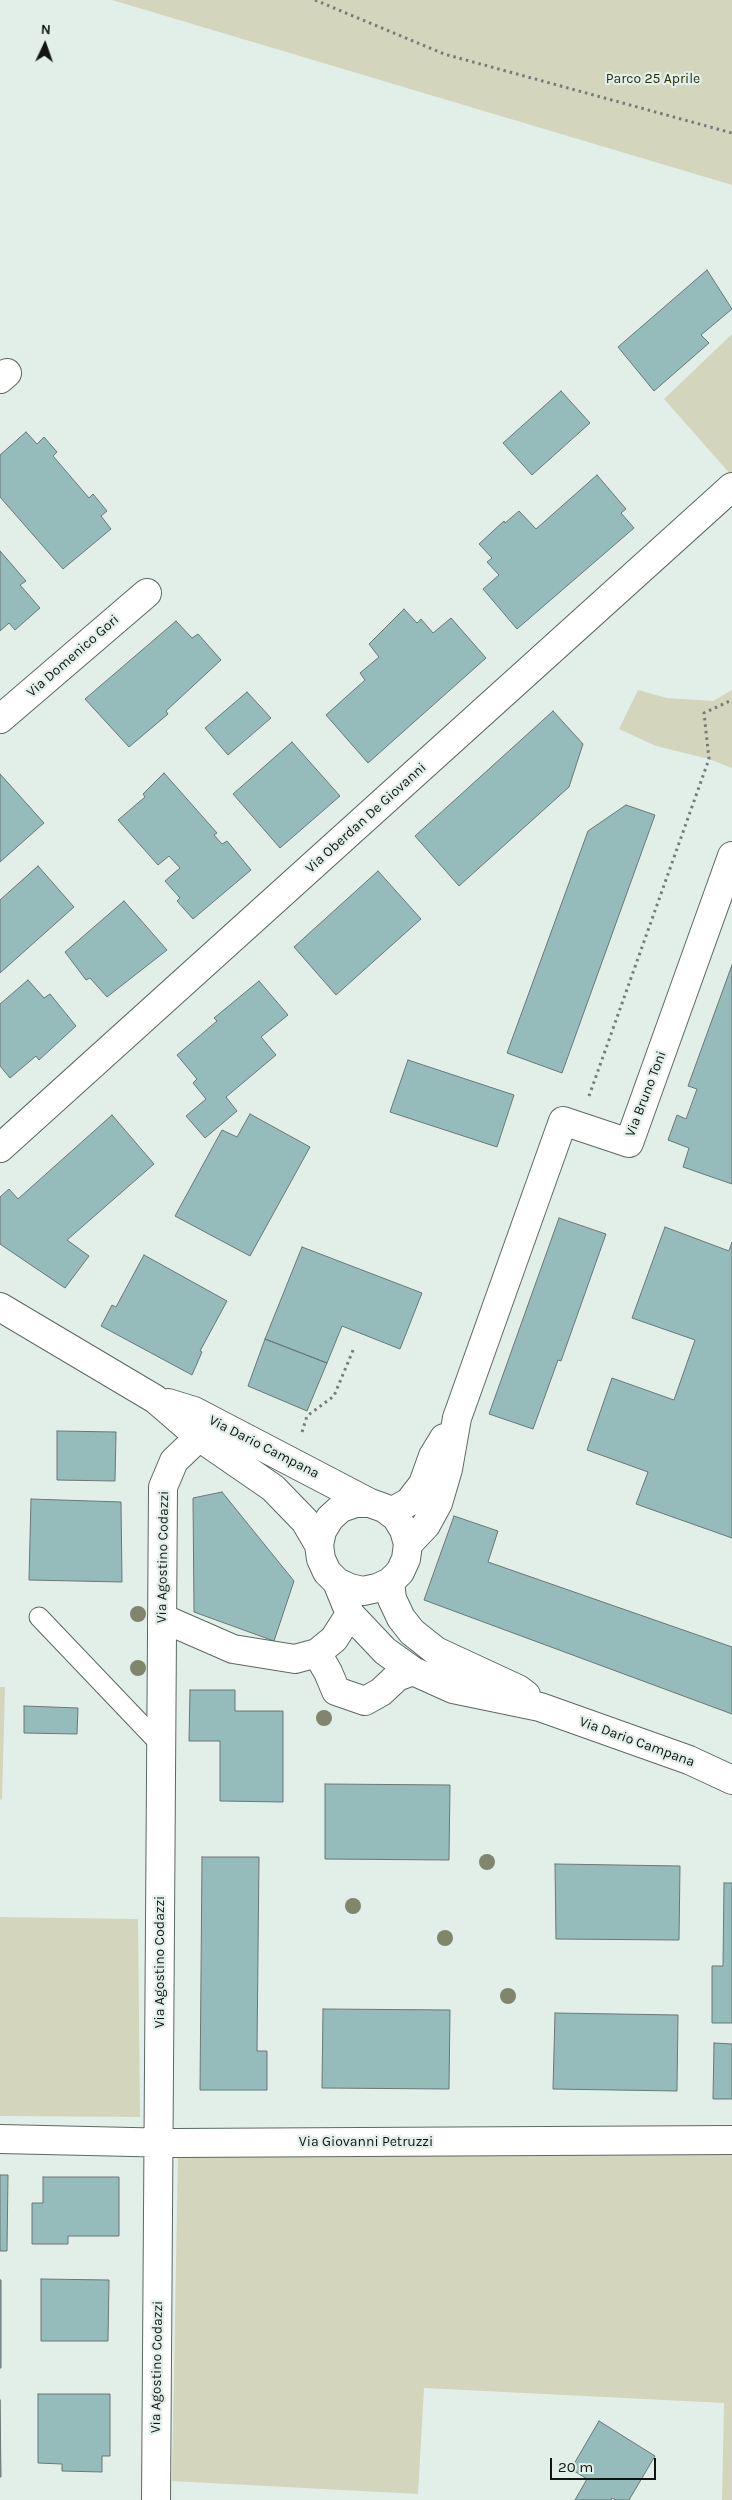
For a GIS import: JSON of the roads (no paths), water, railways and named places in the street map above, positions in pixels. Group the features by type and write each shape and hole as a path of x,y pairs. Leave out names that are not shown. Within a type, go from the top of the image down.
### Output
{"street":[{"name":"Via Oberdan De Giovanni","path":"0,1148 732,487"},
{"name":"Via Domenico Gori","path":"0,719 147,593"},
{"name":"Via Bruno Toni","path":"408,1544 426,1525 438,1503 448,1469 457,1418 563,1121 629,1143 732,856"},
{"name":"Via Dario Campana","path":"0,1307 155,1399 199,1437 273,1488 305,1521 319,1545 321,1559 327,1572 337,1582 350,1614 385,1651 413,1671 453,1689 540,1707 689,1760 732,1780"},
{"name":"Via Dario Campana","path":"155,1399 194,1411 380,1508 404,1530 408,1544"},
{"name":"Via Bruno Toni","path":"380,1508 409,1502 423,1484 433,1456 457,1418"},
{"name":"Via Agostino Codazzi","path":"156,2500 163,1487 174,1461 199,1437"},
{"path":"319,1545 322,1531 330,1518 341,1508 355,1503 380,1508"},
{"path":"337,1582 350,1588 364,1591 390,1582 400,1572 406,1559 408,1544"},
{"name":"Via Dario Campana","path":"390,1582 392,1599 401,1618 412,1632 436,1651 518,1689 540,1707"},
{"path":"162,1618 233,1649 296,1659 317,1653 334,1640 350,1614"},
{"path":"317,1653 336,1691 364,1701 381,1692 397,1677 413,1671"},
{"name":"Via Giovanni Petruzzi","path":"0,2139 159,2143 732,2140"}],"lane":[{"path":"39,1617 162,1746"}],"park label":[{"name":"Parco 25 Aprile","path":"653,79"}]}
